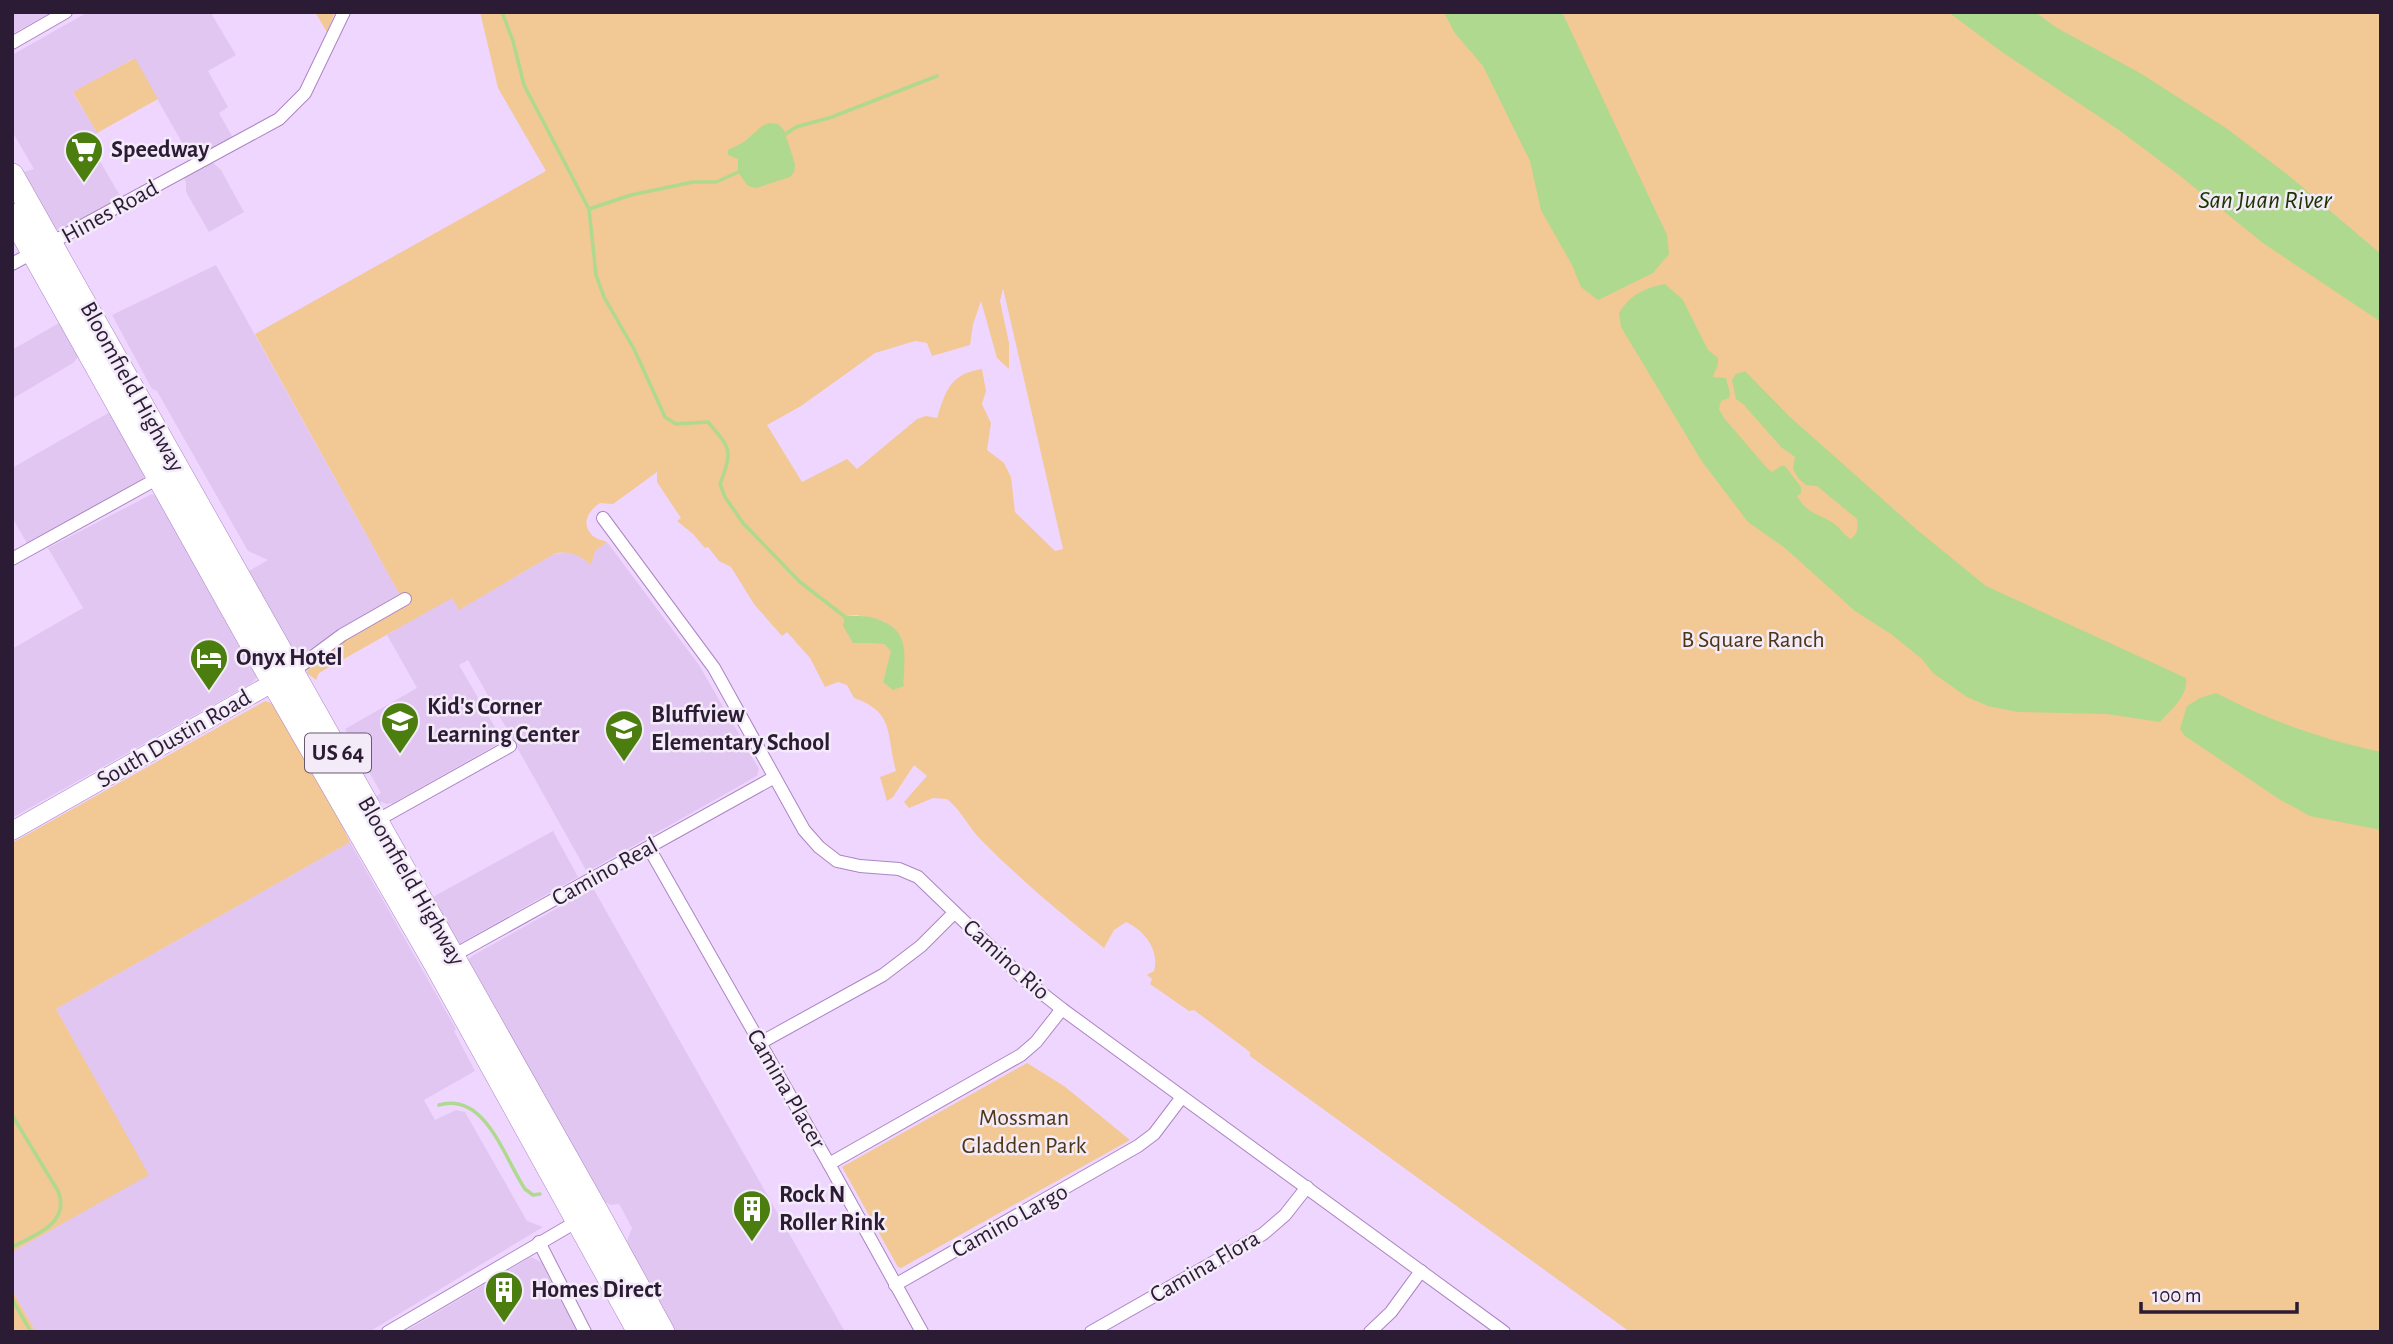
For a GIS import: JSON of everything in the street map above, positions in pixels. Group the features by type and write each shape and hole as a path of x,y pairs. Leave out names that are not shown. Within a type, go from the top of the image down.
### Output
{"highway":[{"name":"Bloomfield Highway","path":"12,175 43,248 282,677 587,1215 663,1332"},
{"name":"Bloomfield Highway","path":"12,215 43,248"},
{"name":"Bloomfield Highway","path":"282,677 376,821 445,961"},
{"name":"Bloomfield Highway","path":"587,1215 639,1332"}],"street":[{"path":"12,43 66,12"},
{"name":"Hines Road","path":"12,264 269,125 288,112 311,83 344,12"},
{"path":"12,559 169,473"},
{"name":"Camino Rio","path":"603,518 713,668 773,778 804,830 819,847 837,861 899,869 918,877 1024,979 1062,1009 1503,1332"},
{"name":"South Dustin Road","path":"12,831 282,677 341,635 405,599"},
{"path":"376,821 510,746"},
{"name":"Camino Real","path":"445,961 773,778"},
{"name":"Camina Placer","path":"649,848 922,1332"},
{"path":"760,1043 883,975 920,946 954,913"},
{"path":"829,1164 1021,1055 1036,1042 1062,1009"},
{"name":"Camino Largo","path":"895,1285 1117,1160 1154,1134 1182,1097"},
{"name":"Camina Flora","path":"1091,1332 1263,1234 1285,1215 1307,1187"},
{"path":"388,1332 587,1215"},
{"path":"539,1242 585,1332"},
{"path":"1370,1332 1391,1312 1421,1271"}],"shaded area":[{"path":"12,12 52,12 12,34"},
{"path":"88,12 216,12 212,15 236,55 208,71 228,107 219,113 233,138 192,160 134,58 73,93 97,133 87,139 123,197 63,230 56,229 23,172 34,169 12,131 12,55"},
{"path":"212,162 221,170 244,212 209,232 186,192 184,178"},
{"path":"216,265 400,595 303,654 292,651 249,571 268,560 248,551 157,391 152,389 112,315"},
{"path":"59,323 78,357 73,363 12,399 12,350"},
{"path":"110,412 145,476 139,483 28,545 12,517 12,468"},
{"path":"152,494 156,496 257,677 252,683 12,818 12,649 83,608 48,548"},
{"path":"607,542 699,665 759,769 757,776 587,872 468,660 459,665 503,741 393,803 379,801 375,797 381,793 345,729 417,688 387,635 452,597 460,609 554,554 569,552 591,564 595,551"},
{"path":"553,831 578,877 457,945 431,898"},
{"path":"350,842 456,1029 454,1031 475,1071 424,1100 435,1120 456,1110 465,1112 527,1221 543,1227 369,1332 36,1332 12,1290 12,1252 148,1175 56,1009"},
{"path":"593,888 845,1332 669,1332 627,1241 632,1228 619,1204 611,1205 603,1201 466,962 472,956"},
{"path":"531,1257 541,1262 577,1332 404,1332"}],"green space":[{"path":"315,12 335,12 327,32"},
{"name":"B Square Ranch","path":"480,12 2381,12 2381,1332 1630,1332 1250,1056 1250,1052 1194,1010 1189,1011 1150,984 1152,979 1147,975 1154,971 1155,956 1153,948 1139,930 1126,922 1114,930 1104,948 996,855 947,799 933,798 909,808 904,802 927,776 914,765 893,797 887,801 880,777 896,771 883,717 867,704 854,698 847,685 838,682 825,687 810,658 787,632 782,636 754,604 731,567 719,561 708,547 705,548 677,521 681,518 657,482 657,472 613,504 600,503 590,513 588,530 594,537 607,542 595,551 591,565 574,554 554,554 459,610 452,598 319,673 316,680 307,673 308,666 400,595 255,334 546,171 498,88","holes":["1003,288 1063,549 1055,551 1015,512 1011,477 1004,463 987,450 991,423 982,404 986,391 982,369 956,379 943,399 937,418 926,416 917,419 857,469 847,459 802,482 767,425 801,406 875,353 915,341 927,343 932,356 970,345 973,324 981,301 997,358 1009,369 1009,343 1000,301","857,615 885,622 904,657 904,686 883,682 892,651 884,644 853,643 843,616"]},
{"path":"135,58 158,99 97,133 73,92"},
{"path":"265,701 274,704 350,842 56,1009 149,1175 12,1252 12,843"},
{"name":"Mossman Gladden Park","path":"1027,1063 1064,1086 1130,1140 901,1268 898,1267 842,1167"},
{"path":"12,1290 36,1332 12,1332"}],"water":[{"path":"1444,12 1562,12 1667,235 1669,254 1653,273 1598,300 1581,287 1572,265 1541,210 1530,161 1483,66 1454,32"},
{"name":"San Juan River","path":"1948,12 2035,12 2057,28 2140,73 2226,128 2288,175 2381,254 2381,322 2263,243 2119,130 2002,52"},
{"path":"769,123 778,124 784,130 795,164 794,172 790,177 756,188 748,186 738,172 738,159 728,155 728,150 744,142"},
{"path":"1665,284 1683,300 1708,350 1718,358 1713,377 1726,378 1730,393 1729,398 1721,401 1719,409 1724,418 1772,472 1785,466 1801,487 1801,493 1797,496 1801,503 1833,523 1851,539 1855,535 1857,519 1817,486 1806,485 1799,479 1793,469 1795,457 1781,447 1736,399 1732,380 1736,374 1745,371 1789,416 1916,529 1986,586 2186,678 2184,691 2178,702 2160,722 2107,714 2018,712 1988,706 1967,697 1933,673 1922,659 1891,634 1855,611 1785,548 1748,522 1701,460 1621,327 1619,313 1628,301 1644,290"},
{"path":"843,615 870,617 884,622 899,634 904,652 904,686 893,690 883,682 891,651 884,644 853,643 843,626"},
{"path":"2216,693 2296,728 2381,752 2381,830 2310,816 2279,799 2185,736 2180,729 2187,706"}],"waterway":[{"path":"502,12 513,41 524,85 589,209 596,275 604,297 634,349 665,417 676,424 708,422 728,450 727,464 720,484 725,497 743,523 800,582 844,616"},
{"path":"784,135 796,127 832,117 937,76"},
{"path":"589,209 631,195 693,182 716,182 741,171"},
{"path":"439,1105 455,1104 469,1108 481,1118 492,1130 525,1189 533,1195 540,1194"},
{"path":"12,1115 58,1191 61,1202 60,1212 55,1220 40,1232 12,1247"},
{"path":"12,1299 31,1332"}],"place":[{"name":"Speedway","path":"84,184"},
{"name":"Onyx Hotel","path":"209,692"},
{"name":"Kid's Corner Learning Center","path":"400,755"},
{"name":"Bluffview Elementary School","path":"624,763"},
{"name":"Rock N Roller Rink","path":"752,1243"},
{"name":"Homes Direct","path":"504,1324"}]}
